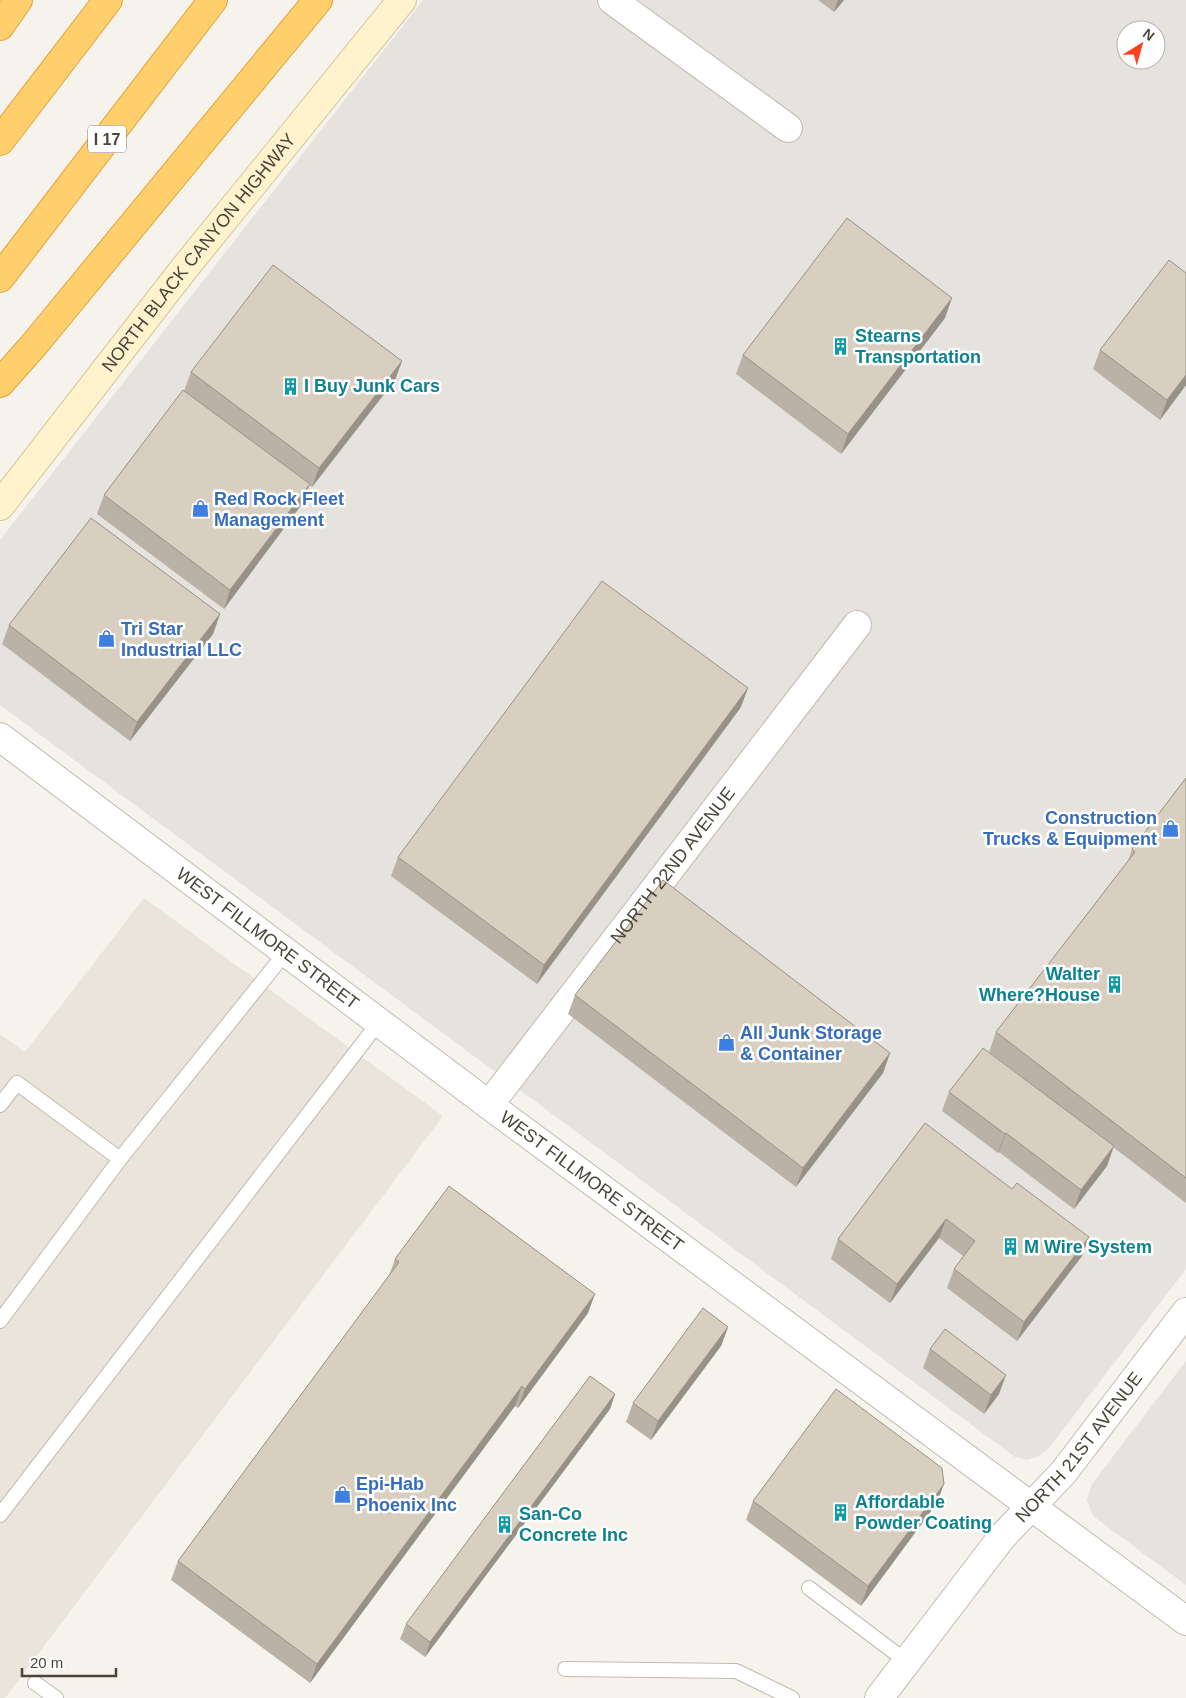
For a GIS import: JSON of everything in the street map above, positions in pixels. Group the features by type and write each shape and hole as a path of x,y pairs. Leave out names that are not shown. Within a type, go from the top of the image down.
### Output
{"highway":[{"path":"0,26 18,0"},
{"path":"0,141 108,0"},
{"name":"I 17","path":"0,278 213,0"},
{"path":"0,383 318,0"}],"main road":[{"name":"NORTH BLACK CANYON HIGHWAY","path":"0,506 183,270 402,0"}],"street":[{"path":"612,0 788,128"},
{"name":"NORTH 22ND AVENUE","path":"489,1105 857,625"},
{"name":"WEST FILLMORE STREET","path":"0,737 489,1105 1186,1621"},
{"name":"NORTH 21ST AVENUE","path":"879,1698 1002,1537 1063,1473 1186,1312"}],"lane":[{"path":"0,1321 120,1159 286,952"},
{"path":"0,1515 379,1022"},
{"path":"0,1105 17,1083 120,1159"},
{"path":"809,1588 906,1661"},
{"path":"565,1669 736,1671 792,1698"},
{"path":"36,1683 56,1698"}],"shaded area":[{"path":"423,0 1186,0 1186,1269 1049,1448 1039,1456 1027,1460 1015,1457 0,705 0,540"},
{"path":"144,898 443,1116 5,1698 0,1698 0,1034 25,1052"},
{"path":"1186,1361 1186,1585 1093,1516 1087,1500 1092,1484"}],"building":[{"name":"Stearns Transportation","path":"847,218 952,298 848,434 743,355"},
{"path":"1169,260 1186,273 1186,375 1167,400 1100,350"},
{"name":"I Buy Junk Cars","path":"273,265 402,361 319,468 191,372"},
{"name":"Red Rock Fleet Management","path":"183,390 310,484 230,590 104,495"},
{"name":"Tri Star Industrial LLC","path":"91,518 220,614 137,722 9,625"},
{"path":"602,581 748,688 544,965 398,857"},
{"name":"Walter Where?House","path":"1186,778 1186,1178 996,1032 1135,852 1132,849"},
{"name":"All Junk Storage & Container","path":"663,880 890,1053 803,1168 575,995"},
{"path":"983,1048 1114,1146 1081,1190 949,1092"},
{"name":"M Wire System","path":"925,1123 1012,1189 1017,1183 1089,1237 1024,1322 954,1269 975,1241 946,1219 897,1284 838,1239"},
{"name":"Epi-Hab Phoenix Inc","path":"449,1186 595,1294 525,1389 522,1386 317,1664 178,1561 399,1262 395,1259"},
{"path":"703,1308 728,1327 658,1421 633,1403"},
{"path":"945,1329 1006,1375 991,1395 930,1349"},
{"name":"San-Co Concrete Inc","path":"590,1376 615,1394 430,1642 406,1624"},
{"name":"Affordable Powder Coating","path":"836,1389 942,1468 944,1484 868,1586 753,1501"}],"place":[{"name":"Stearns Transportation","path":"841,346"},
{"name":"I Buy Junk Cars","path":"290,386"},
{"name":"Red Rock Fleet Management","path":"200,509"},
{"name":"Tri Star Industrial LLC","path":"107,639"},
{"name":"Construction Trucks & Equipment","path":"1171,828"},
{"name":"Walter Where?House","path":"1114,984"},
{"name":"All Junk Storage & Container","path":"726,1043"},
{"name":"M Wire System","path":"1010,1247"},
{"name":"Epi-Hab Phoenix Inc","path":"342,1494"},
{"name":"Affordable Powder Coating","path":"841,1512"},
{"name":"San-Co Concrete Inc","path":"505,1524"}]}
